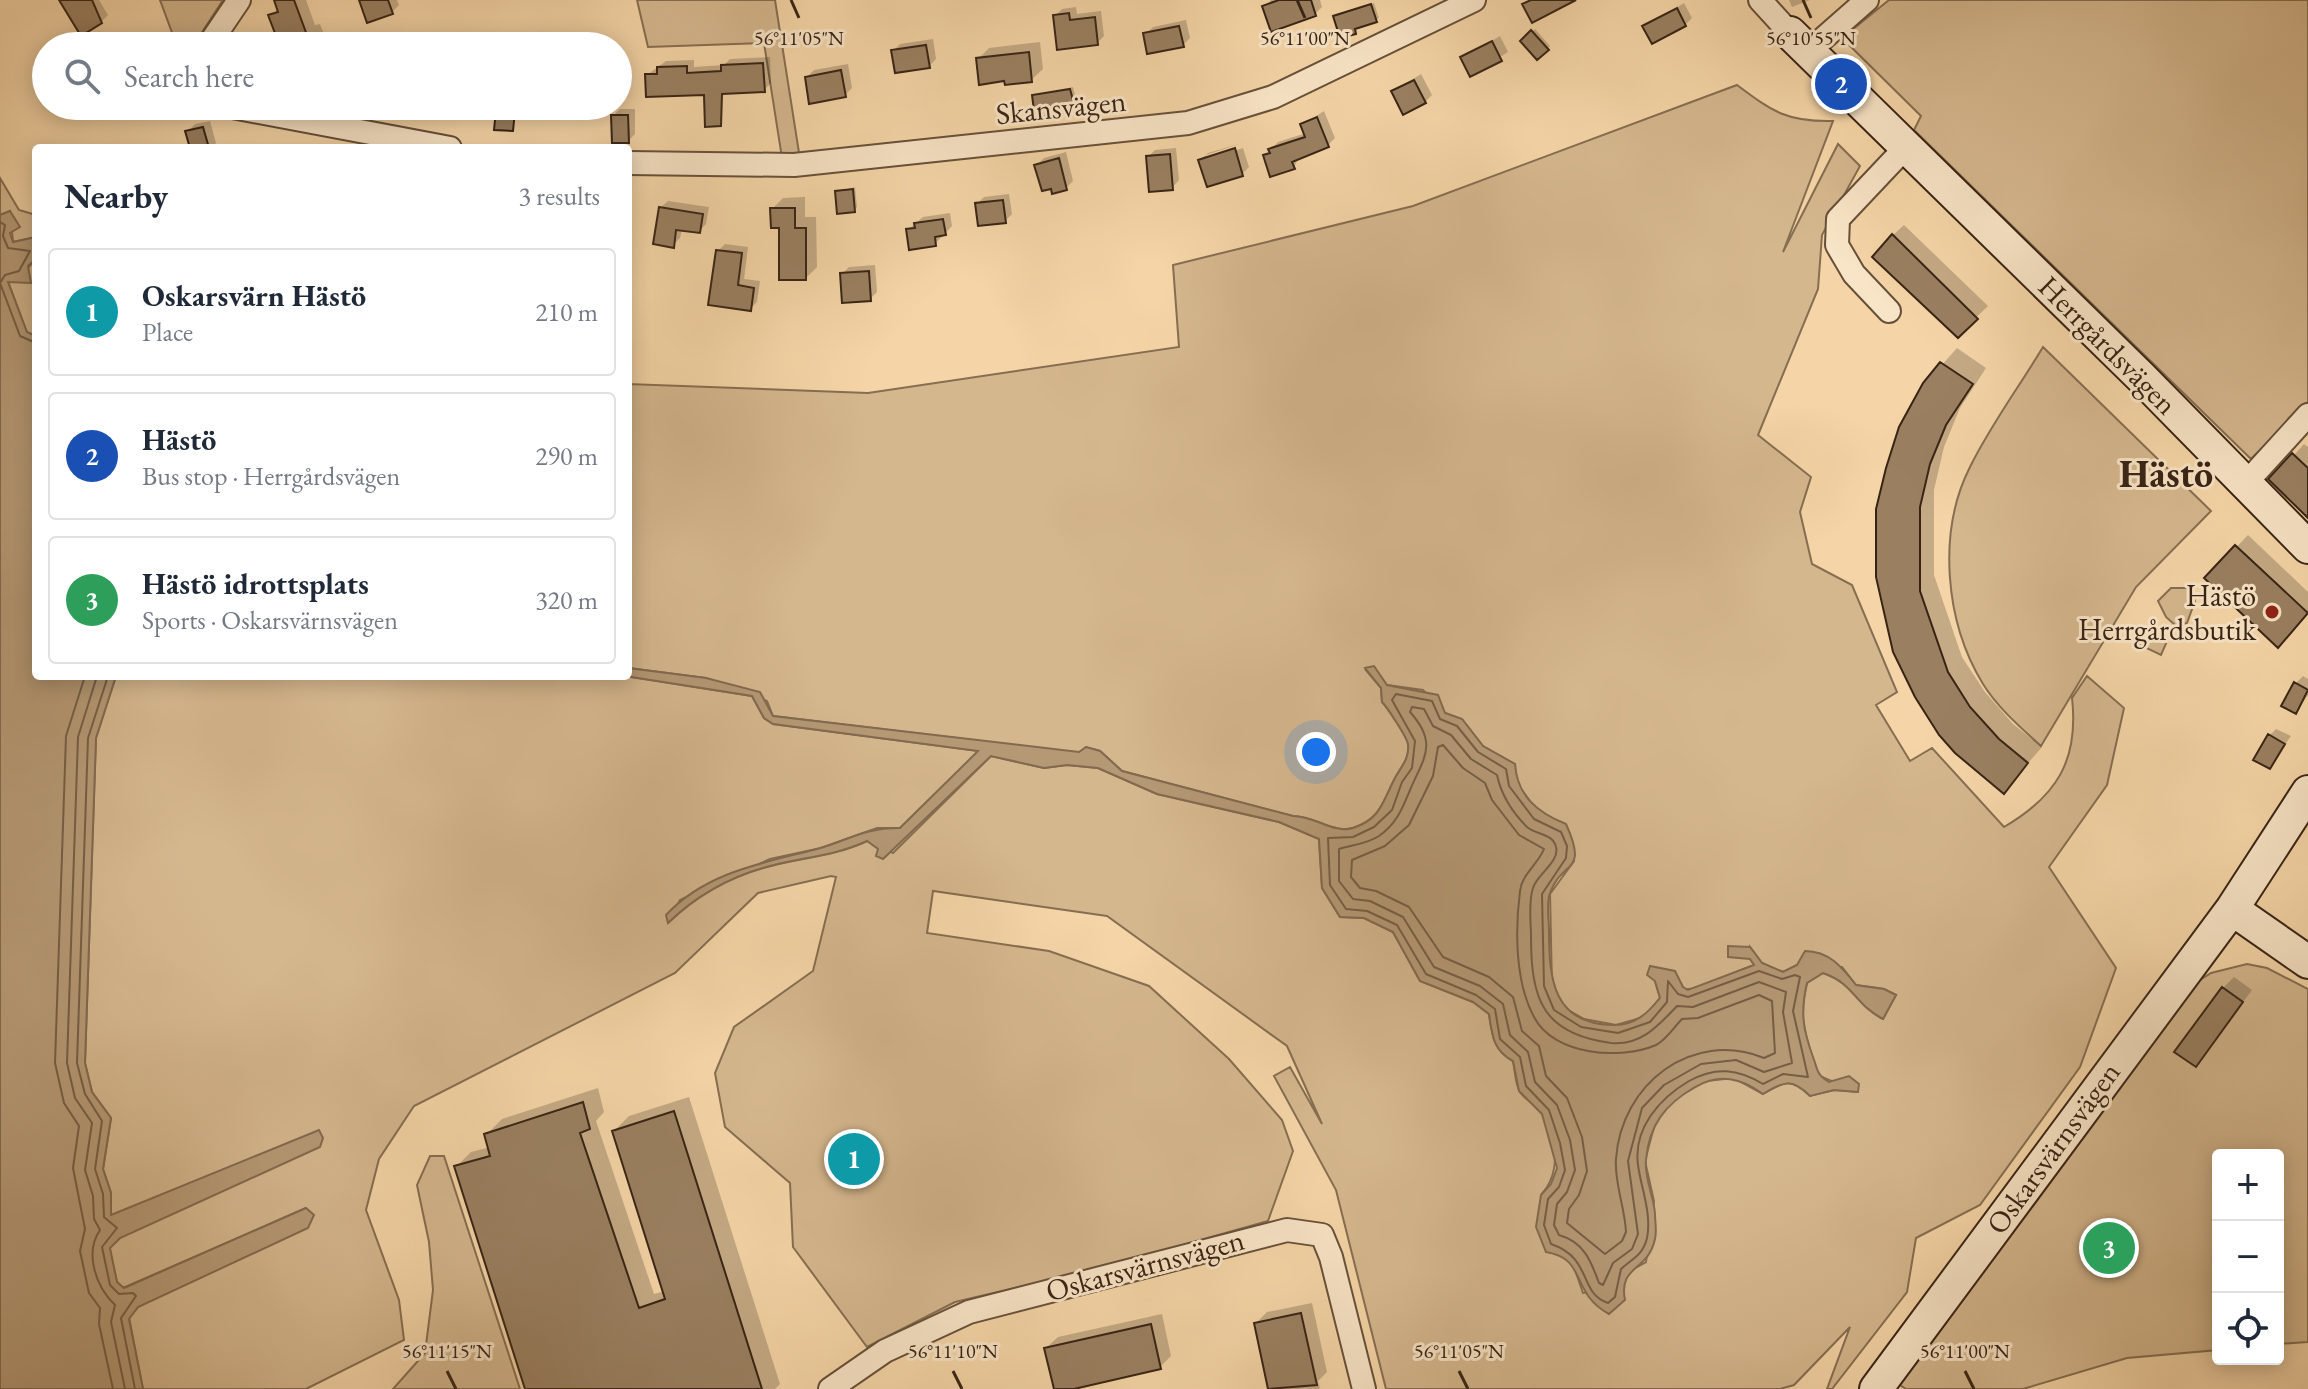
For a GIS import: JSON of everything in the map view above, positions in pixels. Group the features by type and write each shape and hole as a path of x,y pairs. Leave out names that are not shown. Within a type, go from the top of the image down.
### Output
{"street":[{"name":"Skansvägen","path":"632,163 794,165 1188,123 1273,97 1474,0"},
{"name":"Herrgårdsvägen","path":"1760,0 2308,547"},
{"path":"1800,42 1867,0"},
{"path":"217,32 237,3"},
{"path":"301,120 429,144"},
{"path":"1889,311 1854,274 1837,245 1838,219 1905,148"},
{"path":"2246,483 2308,415"},
{"path":"2308,792 2232,909 2308,962"},
{"name":"Oskarsvärnsvägen","path":"1876,1389 2232,909"},
{"name":"Oskarsvärnsvägen","path":"830,1389 885,1351 969,1312 1287,1230 1322,1235 1331,1257 1364,1389"}],"shaded area":[{"path":"160,0 223,0 202,32 172,32"},
{"path":"637,0 775,0 800,159 782,158 764,43 648,47"},
{"path":"1889,0 2308,0 2308,402 2251,459 1914,130 1921,116 1842,38"},
{"path":"1737,85 1781,114 1804,120 1833,121 1783,252 1838,144 1860,166 1822,235 1818,289 1758,435 1811,477 1800,512 1812,564 1852,585 1897,692 1876,705 1910,761 1932,748 2004,827 2038,802 2060,774 2072,740 2072,698 2087,676 2124,708 2107,785 2049,867 2116,968 2080,1067 1980,1205 1916,1238 1907,1292 1832,1389 1827,1389 1850,1327 1794,1385 1780,1389 1386,1389 1336,1190 1274,1076 1290,1067 1322,1124 1287,1046 1107,916 933,891 927,933 1049,951 1149,986 1229,1059 1282,1120 1293,1151 1268,1221 1105,1267 955,1302 867,1347 793,1247 790,1183 725,1127 715,1073 734,1027 813,971 836,877 831,876 758,893 675,973 414,1106 379,1159 366,1210 399,1300 404,1340 306,1389 143,1389 129,1318 138,1307 306,1208 123,1288 117,1282 109,1248 120,1238 117,1216 111,1216 111,1193 103,1169 111,1118 92,1092 85,1063 96,738 115,680 632,680 632,677 752,696 764,718 773,724 979,751 900,828 877,828 821,848 770,859 680,900 668,923 716,887 757,870 831,853 867,841 893,853 991,756 1044,768 1067,765 1098,768 1157,794 1279,822 1319,839 1322,888 1340,917 1364,918 1393,932 1420,981 1473,1002 1489,1014 1497,1047 1513,1061 1520,1092 1540,1111 1551,1135 1554,1167 1541,1195 1563,1255 1574,1267 1583,1293 1623,1288 1628,1272 1646,1262 1654,1201 1645,1161 1656,1119 1675,1099 1706,1081 1734,1078 1763,1094 1788,1083 1798,1086 1810,1096 1834,1090 1858,1092 1817,1075 1803,1020 1807,983 1823,973 1834,978 1883,1019 1896,995 1884,989 1856,985 1842,967 1797,965 1783,972 1762,963 1750,947 1750,959 1755,965 1702,986 1683,989 1655,981 1660,998 1644,1017 1616,1025 1584,1019 1561,1006 1552,986 1550,894 1574,861 1516,782 1515,764 1483,746 1462,719 1445,713 1423,690 1387,685 1365,669 1381,688 1382,702 1404,735 1408,754 1384,802 1370,820 1353,828 1339,829 1122,771 1100,751 1086,747 1079,753 773,716 767,701 706,678 632,669 632,384 868,393 1179,347 1173,265 1413,206"},
{"path":"0,178 19,210 32,214 32,238 13,242 10,211 0,215"},
{"path":"32,263 32,335 27,333 8,281 16,281"},
{"path":"2043,347 2211,511 2136,587 2041,746 1995,701 1970,660 1953,605 1950,548 1953,520 1970,467"},
{"path":"2171,588 2190,588 2195,601 2187,623 2176,626 2166,617 2158,601"},
{"path":"2143,627 2168,639 2161,655 2136,643"},
{"path":"2247,964 2267,968 2308,989 2308,1342 2284,1344 2284,1149 2212,1149 2212,1351 2127,1358 2023,1389 1906,1389 1900,1385 2197,982 2211,973"},
{"path":"430,1156 444,1156 520,1389 393,1389 425,1353 433,1290 429,1242 417,1185"}],"water":[{"path":"10,211 20,227 10,233 13,242 32,238 32,262 28,266 31,283 8,282 27,332 32,334 32,680 115,680 96,738 85,1063 92,1092 111,1118 103,1169 111,1193 111,1215 319,1130 323,1138 320,1147 120,1238 110,1248 117,1282 124,1288 306,1208 314,1215 308,1228 138,1307 129,1319 143,1389 0,1389 0,215"},
{"path":"1374,666 1387,685 1438,695 1445,713 1462,719 1483,746 1515,764 1520,785 1531,802 1566,824 1575,852 1571,865 1555,882 1549,897 1549,948 1559,996 1567,1008 1579,1017 1594,1023 1615,1025 1640,1017 1660,998 1655,981 1647,975 1650,966 1675,971 1683,987 1688,990 1754,965 1750,959 1728,957 1728,946 1750,947 1762,963 1783,972 1797,965 1805,951 1821,954 1840,966 1856,985 1884,989 1896,995 1883,1019 1834,978 1823,973 1807,983 1804,1021 1818,1071 1829,1082 1849,1076 1859,1084 1858,1092 1834,1090 1810,1096 1798,1086 1788,1083 1763,1094 1747,1084 1722,1079 1695,1087 1668,1108 1655,1126 1646,1160 1655,1214 1655,1239 1646,1258 1626,1280 1625,1300 1609,1314 1588,1296 1568,1262 1546,1252 1536,1227 1541,1195 1551,1184 1557,1168 1542,1114 1519,1091 1513,1061 1497,1047 1489,1014 1473,1002 1420,981 1393,932 1364,918 1340,917 1322,888 1319,839 1279,822 1157,794 1098,768 1067,765 1044,768 991,756 883,859 876,856 878,849 867,841 831,853 770,866 715,888 668,923 666,915 682,900 736,871 866,832 900,828 978,751 773,724 764,718 752,696 632,677 632,669 706,678 760,692 773,716 1079,752 1086,747 1100,751 1122,771 1346,829 1370,820 1375,814 1408,754 1404,735 1382,702 1381,688 1365,668"}],"building":[{"path":"59,0 92,0 102,23 87,32 79,32"},
{"path":"274,0 294,0 306,32 275,32 268,15 278,12"},
{"path":"359,0 388,0 393,14 367,23"},
{"path":"1279,0 1311,0 1316,16 1271,32 1262,6"},
{"path":"1531,0 1576,0 1532,23 1522,4"},
{"path":"1371,4 1377,22 1355,29 1356,34 1340,38 1333,16"},
{"path":"1677,8 1686,26 1652,44 1642,26"},
{"path":"1069,13 1070,20 1095,17 1098,45 1057,50 1053,15"},
{"path":"1179,26 1184,47 1147,54 1143,33"},
{"path":"1531,30 1549,50 1537,60 1520,41"},
{"path":"1492,41 1502,61 1470,77 1460,57"},
{"path":"926,45 930,68 895,73 891,50"},
{"path":"1029,52 1032,82 1005,85 1004,81 979,85 976,58"},
{"path":"763,63 765,92 722,94 721,126 705,127 704,95 646,97 645,74 657,74 657,67 687,66 687,73 721,71 721,65"},
{"path":"841,70 846,97 809,104 805,77"},
{"path":"1414,80 1426,103 1403,115 1391,91"},
{"path":"1070,89 1076,111 1035,118 1032,95"},
{"path":"1317,117 1329,147 1292,162 1295,169 1270,177 1263,155 1270,153 1268,149 1305,137 1300,124"},
{"path":"495,120 514,120 513,131 494,130"},
{"path":"611,120 628,120 629,143 612,143"},
{"path":"203,127 208,144 189,144 185,131"},
{"path":"1235,148 1243,176 1207,187 1198,160"},
{"path":"1170,154 1173,190 1149,192 1146,156"},
{"path":"1059,158 1067,190 1052,194 1051,189 1042,191 1034,165"},
{"path":"853,189 855,212 837,214 835,191"},
{"path":"1003,200 1006,223 978,226 975,203"},
{"path":"659,207 703,214 700,233 676,230 674,248 653,244"},
{"path":"770,208 795,208 795,228 806,228 806,280 779,280 779,228 771,228"},
{"path":"943,219 946,235 935,237 936,246 909,250 906,229 915,228 914,223"},
{"path":"1892,234 1978,319 1958,338 1872,257"},
{"path":"716,250 742,253 738,285 754,288 751,311 708,305"},
{"path":"869,271 871,301 842,303 840,273"},
{"path":"1940,362 1973,384 1946,425 1930,464 1920,507 1920,591 1948,672 1970,707 1999,739 2028,763 2004,794 1955,753 1939,735 1915,697 1893,652 1876,577 1876,509 1886,468 1899,427 1923,383"},
{"path":"2292,453 2308,468 2308,518 2268,479"},
{"path":"2235,545 2308,613 2278,648 2204,578"},
{"path":"2294,682 2308,690 2296,714 2281,706"},
{"path":"2268,734 2285,744 2270,769 2253,760"},
{"path":"2222,987 2243,1002 2196,1067 2174,1052"},
{"path":"583,1102 590,1129 580,1133 639,1308 665,1299 612,1131 674,1111 762,1389 525,1389 454,1166 490,1156 484,1134"},
{"path":"1301,1313 1317,1385 1268,1389 1254,1323"},
{"path":"1151,1324 1161,1369 1074,1389 1054,1389 1044,1348"}],"place":[{"name":"Hästö","path":"1841,84"},
{"name":"Hästö Herrgårdsbutik","path":"2272,612"},
{"name":"Oskarsvärn Hästö","path":"854,1159"},
{"name":"Hästö idrottsplats","path":"2109,1248"}],"district":[{"name":"Hästö","path":"2166,473"}]}
